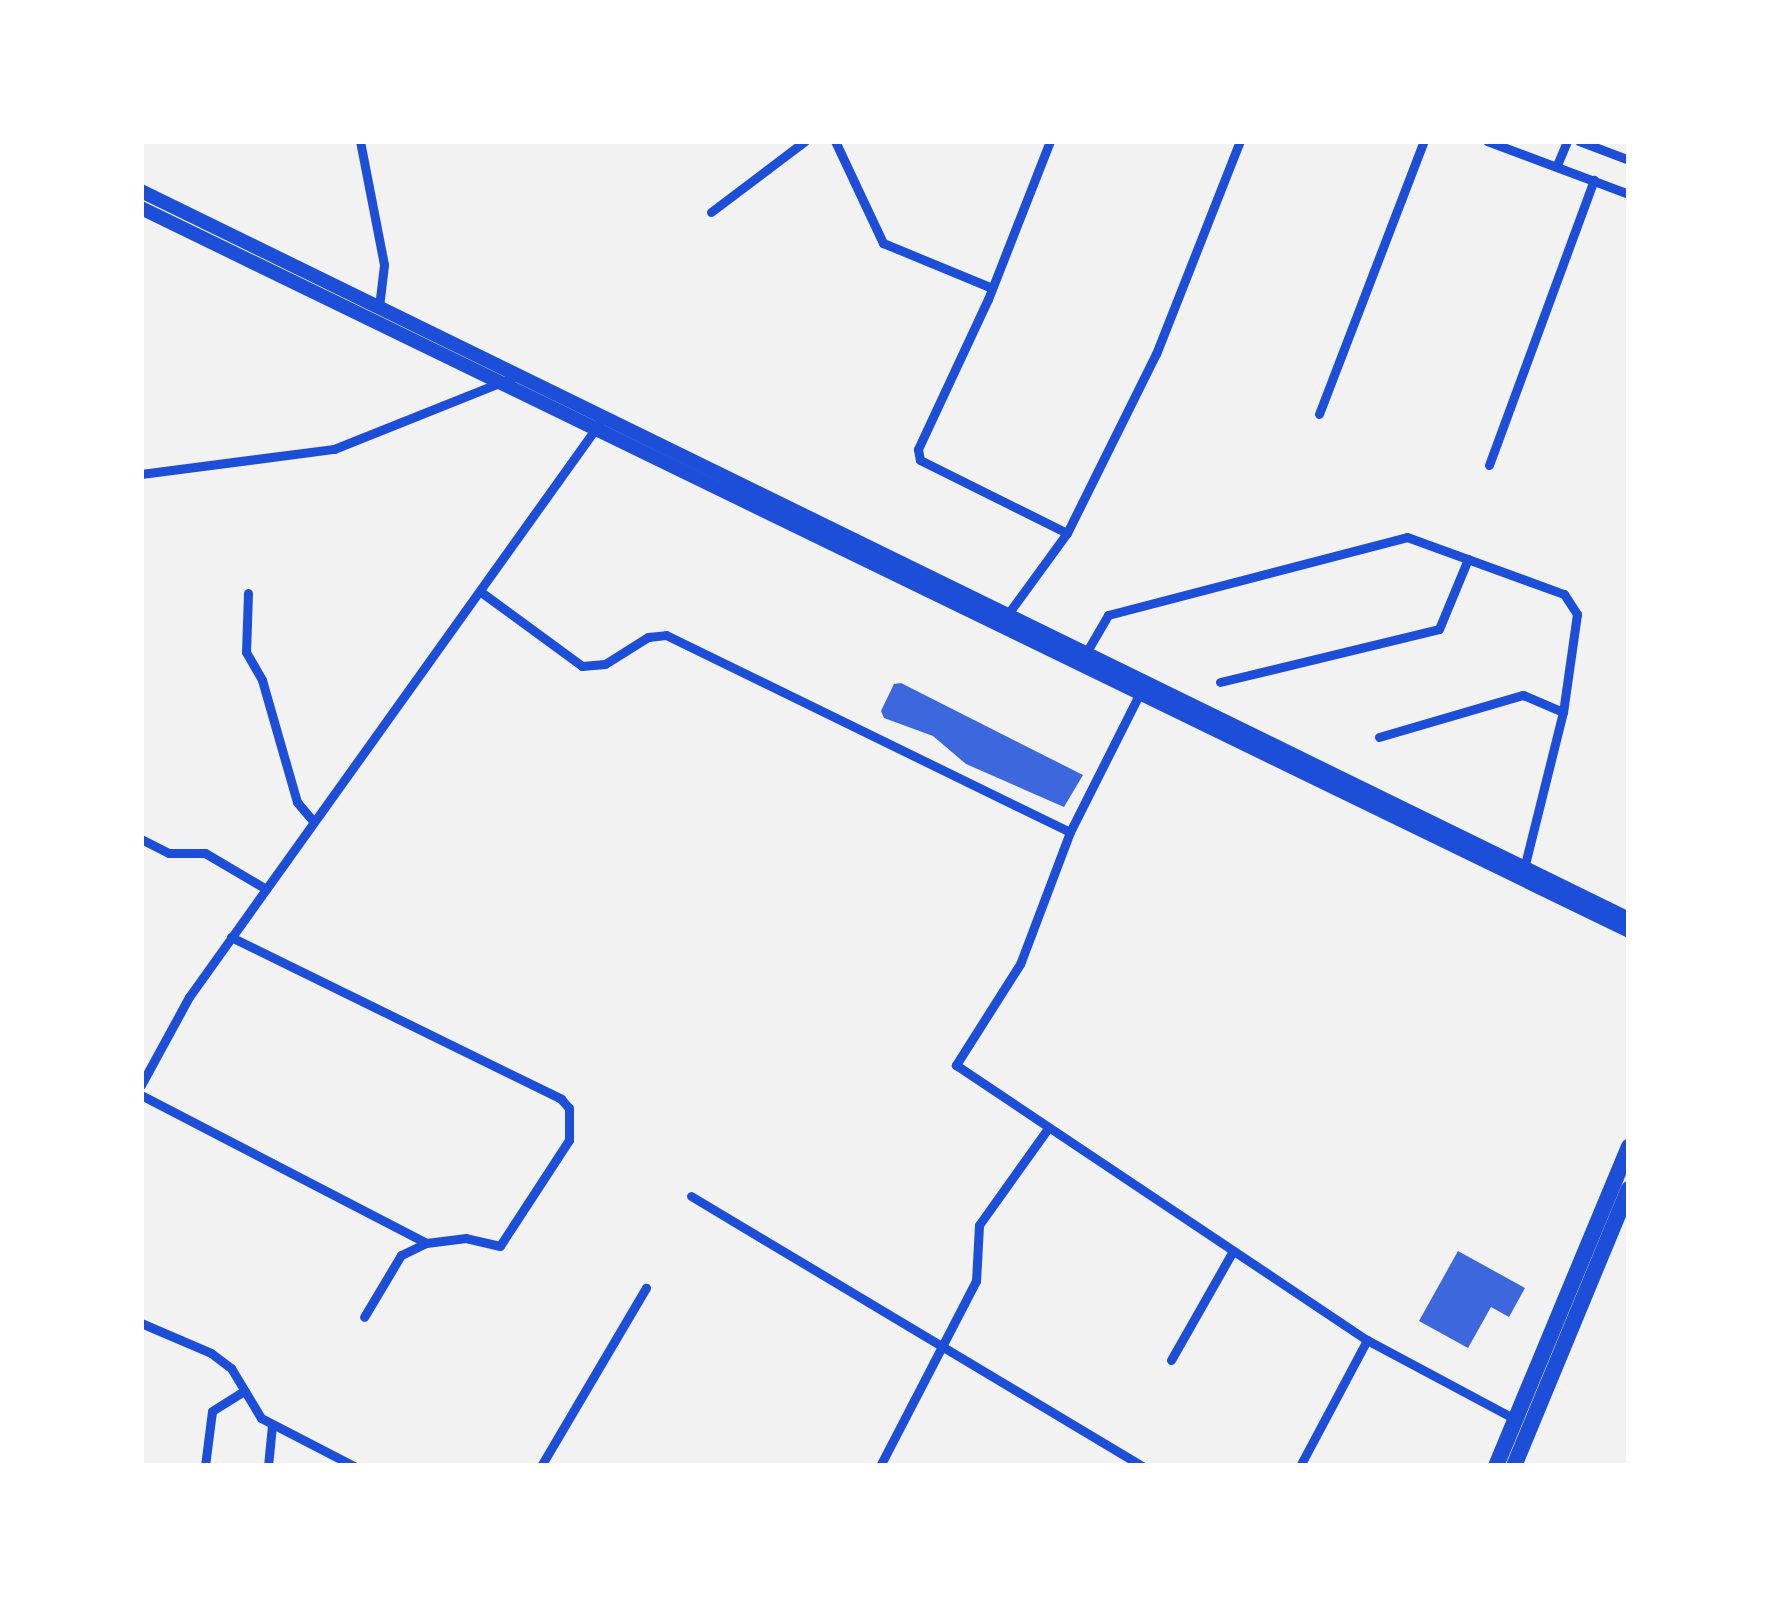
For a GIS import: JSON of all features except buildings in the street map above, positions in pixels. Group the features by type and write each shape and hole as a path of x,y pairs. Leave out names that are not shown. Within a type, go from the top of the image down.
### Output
{"highway":[{"path":"1514,1466 1523,1424 1629,1147"},
{"path":"1496,1466 1523,1424 1629,1189"}],"main road":[{"path":"141,191 519,375 600,424"},
{"path":"141,208 500,384 600,424 1003,621 1138,697 1629,919"},
{"path":"1003,621 1086,653 1629,931"}],"street":[{"path":"360,141 383,266 379,306 372,321"},
{"path":"711,212 805,141"},
{"path":"836,141 883,243 992,288"},
{"path":"1050,141 992,288 918,448 920,460 1067,533"},
{"path":"1003,621 1067,533 1156,354 1240,141"},
{"path":"1319,414 1424,141"},
{"path":"1487,141 1629,194"},
{"path":"1558,165 1567,141"},
{"path":"1580,141 1629,160"},
{"path":"1489,465 1594,180"},
{"path":"141,474 334,449 519,375"},
{"path":"141,1085 189,998 231,937 600,424"},
{"path":"1086,653 1108,615 1407,537 1564,594 1577,614 1563,712 1522,874"},
{"path":"1220,682 1439,629 1468,560"},
{"path":"481,592 582,666 604,664 648,637 666,635 1070,832"},
{"path":"248,593 246,652 262,680 297,802 314,823"},
{"path":"1379,737 1523,695 1563,712"},
{"path":"1138,697 1070,832 1020,964 956,1065 1366,1340 1523,1424"},
{"path":"141,839 169,853 206,853 266,890"},
{"path":"231,937 561,1099 569,1108 569,1140 500,1246 466,1238 426,1243 401,1255 364,1317"},
{"path":"141,1095 426,1243"},
{"path":"880,1466 976,1280 979,1225 1048,1127"},
{"path":"692,1196 940,1349 1142,1466"},
{"path":"1171,1360 1233,1251"},
{"path":"541,1466 646,1288"},
{"path":"141,1323 211,1353 231,1368 272,1425 339,1463 354,1466"},
{"path":"1300,1466 1366,1340"},
{"path":"205,1466 212,1412 244,1392"},
{"path":"268,1466 272,1425"}]}
